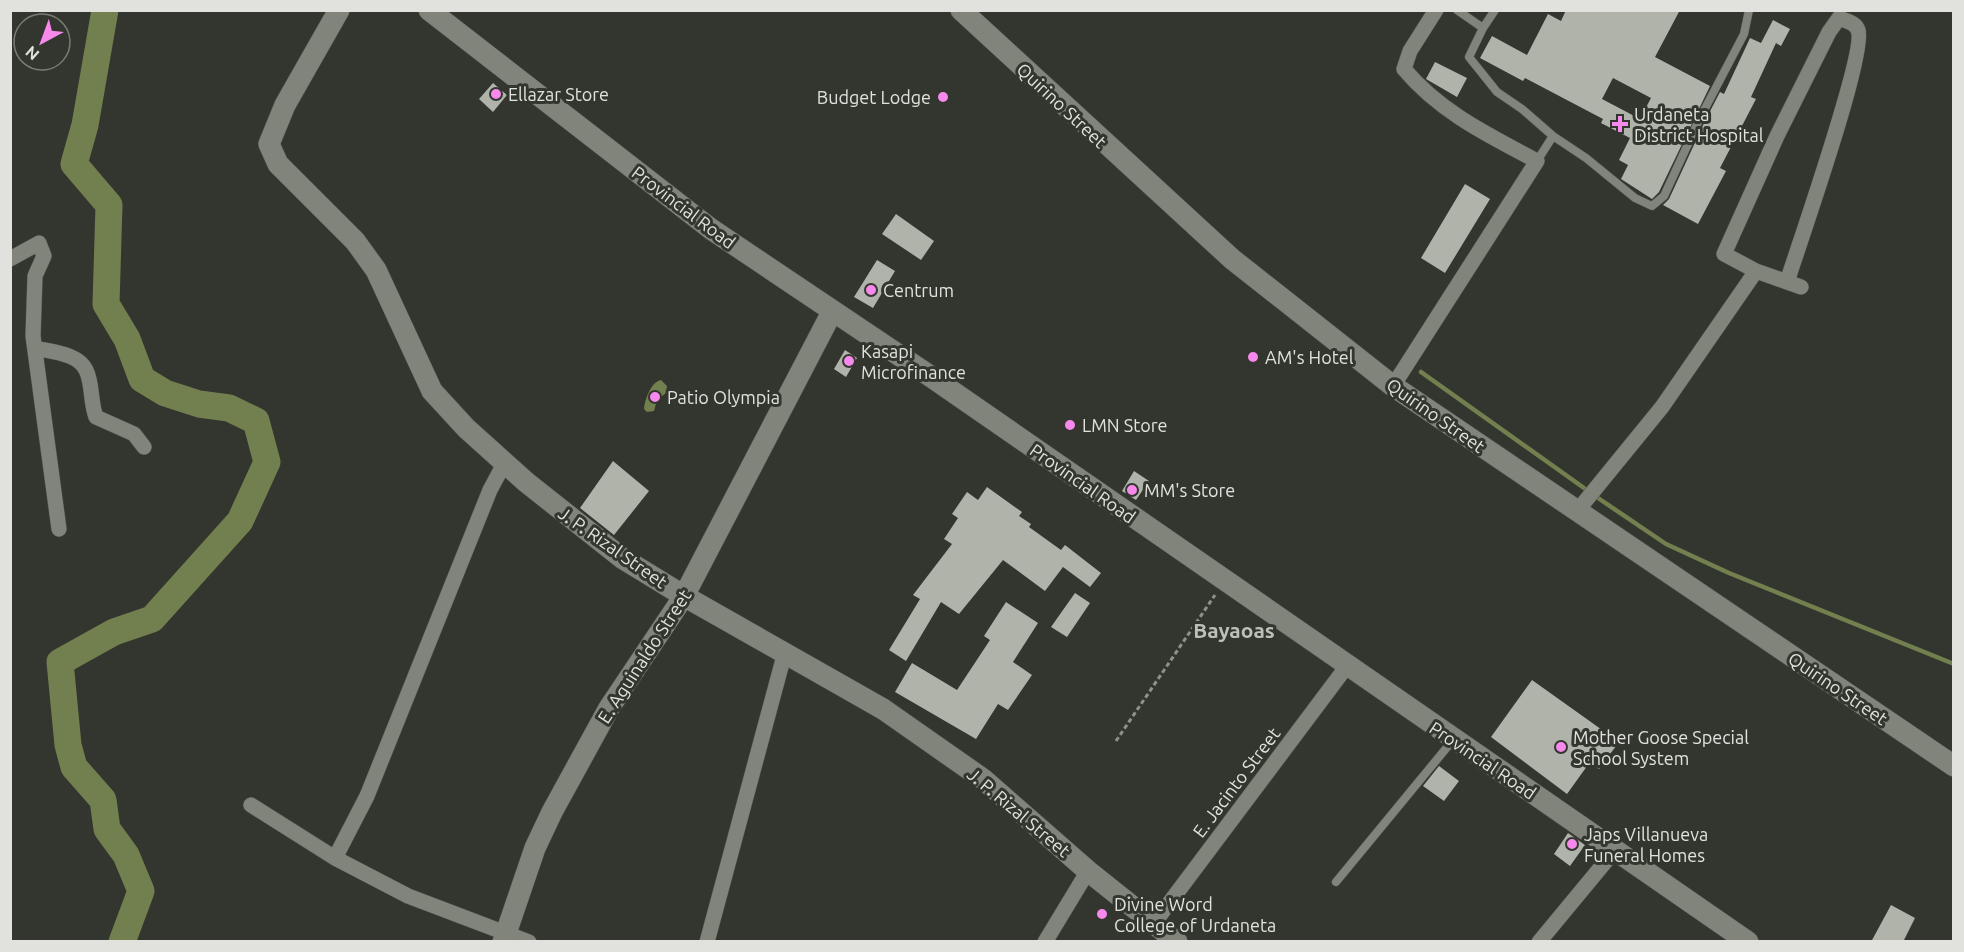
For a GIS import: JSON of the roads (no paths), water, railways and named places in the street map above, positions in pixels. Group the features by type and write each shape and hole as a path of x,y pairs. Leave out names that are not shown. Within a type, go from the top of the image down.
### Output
{"street":[{"name":"J. P. Rizal Street","path":"339,10 285,105 269,144 278,164 355,241 376,270 432,391 465,428 535,489 622,558 684,596 883,709 983,779 1088,871 1155,922 1177,942"},
{"name":"Provincial Road","path":"429,10 711,229 930,376 1748,942"},
{"name":"Quirino Street","path":"961,10 1232,259 1393,386 1953,766"},
{"path":"1393,386 1537,161 1478,130 1431,99 1404,69 1410,51 1436,10"},
{"path":"1839,18 1853,23 1859,30 1859,44 1849,90 1794,285 1756,271 1724,254 1777,136 1829,32 1839,18"},
{"path":"10,259 39,243 44,256 35,276 35,348 59,529"},
{"path":"1578,510 1662,407 1756,271"},
{"name":"E. Aguinaldo Street","path":"504,937 535,848 552,812 609,708 684,596 832,312"},
{"path":"35,348 67,355 79,362 86,370 96,417 134,434 144,447"},
{"path":"335,858 367,796 490,490 505,462"},
{"path":"707,942 785,652"},
{"name":"E. Jacinto Street","path":"1155,922 1347,666"},
{"path":"251,805 335,858 408,896 504,937 529,942"},
{"path":"1539,942 1616,849"},
{"path":"1045,942 1088,871"}],"lane":[{"path":"1457,10 1483,28"},
{"path":"1495,10 1469,57 1497,92 1522,109 1553,136 1586,158 1635,198 1652,206 1658,202 1744,34 1749,10"},
{"path":"1537,161 1553,136"},
{"path":"1336,882 1454,740"}],"waterway":[{"path":"105,10 85,125 74,164 109,205 106,304 127,339 142,379 165,393 199,404 229,408 256,421 267,462 240,521 152,619 114,632 60,662 68,745 74,767 103,800 107,829 126,855 141,891 122,942"},
{"path":"1421,372 1584,488"},
{"path":"1598,498 1666,544 1729,573 1954,664"}],"place":[{"name":"Ellazar Store","path":"496,94"},
{"name":"Budget Lodge","path":"943,97"},
{"name":"Urdaneta District Hospital","path":"1620,124"},
{"name":"Centrum","path":"871,290"},
{"name":"AM's Hotel","path":"1253,357"},
{"name":"Kasapi Microfinance","path":"849,361"},
{"name":"Patio Olympia","path":"655,397"},
{"name":"LMN Store","path":"1070,425"},
{"name":"MM's Store","path":"1132,490"},
{"name":"Mother Goose Special School System","path":"1561,747"},
{"name":"Japs Villanueva Funeral Homes","path":"1572,844"},
{"name":"Divine Word College of Urdaneta","path":"1102,914"}],"district":[{"name":"Bayaoas","path":"1234,630"}]}
